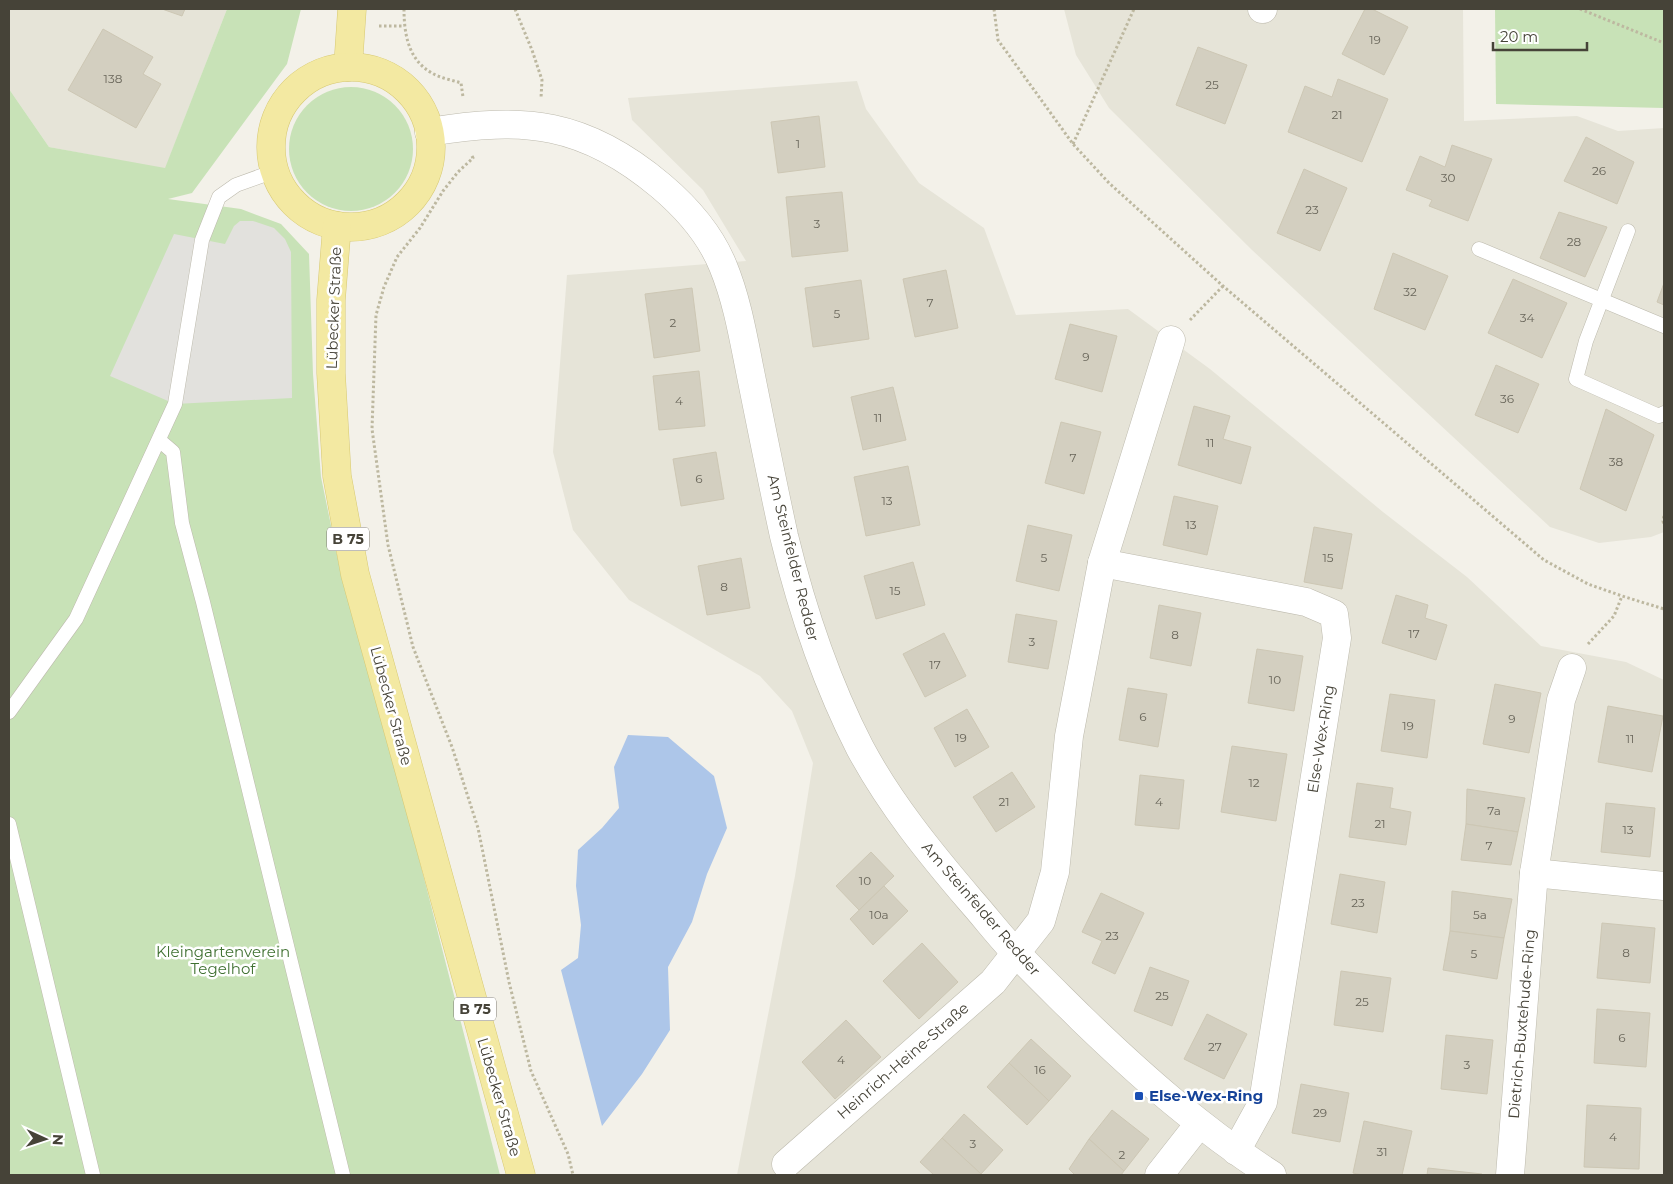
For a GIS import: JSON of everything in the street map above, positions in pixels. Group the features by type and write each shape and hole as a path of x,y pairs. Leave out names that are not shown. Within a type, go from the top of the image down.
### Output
{"main road":[{"path":"348,67 352,9"},
{"name":"Lübecker Straße","path":"348,67 376,71 389,76 413,96 422,112 429,132 431,149 428,170 419,190 408,203 382,222 362,227 337,226 313,218 296,205 282,188 275,171 271,143 279,112 288,98 301,85 319,74 334,69 348,67"},
{"name":"Lübecker Straße","path":"337,226 331,300 331,373 337,476 355,574 521,1175"}],"street":[{"name":"Am Steinfelder Redder","path":"429,132 498,125 540,126 578,135 634,164 680,203 699,225 722,264 737,310 784,534 807,622 828,679 860,747 896,806 943,868 1016,954 1132,1068 1199,1124 1236,1152 1272,1175"},
{"path":"1016,954 1041,921 1055,872 1069,736 1102,563 1170,340"},
{"name":"Else-Wex-Ring","path":"1102,563 1306,602 1334,614 1337,638 1262,1102 1236,1152"},
{"name":"Dietrich-Buxtehude-Ring","path":"1510,1175 1534,874 1561,700 1572,668"},
{"path":"1534,874 1664,886"},
{"name":"Heinrich-Heine-Straße","path":"786,1164 993,982 1016,954"},
{"path":"1159,1175 1199,1124"}],"lane":[{"path":"9,712 76,619 175,404 202,240 219,197 236,185 275,171"},
{"path":"1628,230 1586,341 1576,379 1658,416 1664,413"},
{"path":"1479,249 1664,326"},
{"path":"159,440 173,452 182,523 343,1175"},
{"path":"9,824 93,1175"}],"path":[{"path":"404,9 404,26 409,46 417,62 432,74 461,83 473,158 458,172 420,228 397,256 384,287 376,316 372,429 388,545 413,647 452,747 478,828 509,982 532,1071 568,1154 573,1175"},
{"path":"515,9 542,80 540,126"},
{"path":"994,9 998,40 1072,144 1109,183 1223,286 1544,560 1588,584 1664,609"},
{"path":"1072,144 1134,9"},
{"path":"1580,9 1664,43"},
{"path":"1200,310 1223,286"},
{"path":"1664,516 1664,525"},
{"path":"1572,668 1586,646 1614,616 1622,596"}],"shaded area":[{"path":"9,9 227,9 165,169 49,147 9,89"},
{"path":"1064,9 1463,9 1464,121 1577,116 1618,131 1664,128 1664,532 1651,537 1599,543 1550,527 1252,250 1109,108 1076,55"},
{"path":"857,81 866,109 919,183 984,228 1016,315 1128,309 1210,369 1383,512 1467,577 1541,646 1626,662 1664,680 1664,1175 737,1175 795,876 813,763 792,711 760,676 629,600 573,530 553,452 567,275 746,261 703,190 632,120 628,98"},
{"path":"240,221 253,221 274,228 285,239 291,252 292,398 175,404 110,376 174,234 225,244 234,226"}],"green space":[{"name":"Kleingartenverein Tegelhof","path":"227,9 301,9 287,64 192,193 168,199 241,209 281,224 309,254 313,374 321,477 341,574 415,843 500,1175 9,1175 9,89 49,147 165,168"},
{"path":"1495,9 1664,9 1664,108 1496,104"},
{"path":"351,87 375,92 395,105 408,125 413,149 408,173 395,193 375,206 351,211 327,206 307,193 294,173 289,149 294,125 307,105 327,92"}],"water":[{"path":"628,735 668,737 714,776 727,828 707,874 692,922 668,967 670,1030 642,1074 602,1126 561,970 578,958 581,925 576,886 578,850 602,828 619,808 614,767"}],"building":[{"path":"162,9 185,9 182,16"},
{"path":"1365,9 1372,9 1408,27 1384,75 1342,54"},
{"path":"103,29 153,57 143,74 161,84 136,128 68,90"},
{"path":"1198,47 1247,65 1225,124 1176,105"},
{"path":"1338,79 1388,99 1362,162 1288,132 1305,86 1332,97"},
{"path":"819,116 825,167 778,173 771,122"},
{"path":"1586,137 1634,162 1617,204 1564,181"},
{"path":"1452,145 1492,159 1468,221 1429,206 1432,200 1406,190 1420,156 1445,167"},
{"path":"1304,169 1347,188 1320,251 1277,233"},
{"path":"842,192 848,251 792,257 786,197"},
{"path":"1559,212 1607,227 1585,277 1540,258"},
{"path":"1393,253 1448,276 1425,330 1374,309"},
{"path":"946,270 958,328 915,337 903,279"},
{"path":"1513,279 1567,303 1542,358 1488,333"},
{"path":"861,280 869,339 813,347 805,288"},
{"path":"1664,283 1664,305 1657,302"},
{"path":"692,288 700,351 654,358 645,294"},
{"path":"1070,324 1117,336 1102,392 1055,379"},
{"path":"1496,365 1539,384 1518,433 1475,415"},
{"path":"699,371 705,426 659,430 653,376"},
{"path":"893,387 906,440 863,450 851,397"},
{"path":"1194,406 1230,416 1223,439 1251,447 1241,484 1178,465"},
{"path":"1606,409 1654,435 1626,511 1580,489"},
{"path":"1061,422 1101,432 1084,494 1045,483"},
{"path":"716,452 724,499 681,506 673,459"},
{"path":"908,466 920,525 866,536 854,477"},
{"path":"1174,496 1218,506 1207,555 1163,545"},
{"path":"1028,525 1072,535 1059,591 1016,581"},
{"path":"1314,527 1352,534 1342,589 1304,582"},
{"path":"741,558 750,608 707,615 698,566"},
{"path":"913,562 925,605 876,619 864,576"},
{"path":"1396,595 1428,605 1425,618 1447,625 1436,660 1382,643"},
{"path":"1159,605 1201,613 1191,666 1150,658"},
{"path":"1016,614 1057,621 1048,669 1008,662"},
{"path":"944,633 966,676 925,697 903,654"},
{"path":"1257,649 1303,656 1294,711 1248,703"},
{"path":"1495,684 1541,693 1529,753 1483,744"},
{"path":"1128,688 1167,694 1158,747 1119,740"},
{"path":"1390,694 1435,700 1427,758 1381,751"},
{"path":"1608,706 1663,716 1652,772 1598,762"},
{"path":"967,709 989,747 955,767 934,728"},
{"path":"1232,746 1287,754 1276,821 1221,812"},
{"path":"1012,772 1035,807 996,832 973,797"},
{"path":"1140,775 1184,780 1179,829 1135,825"},
{"path":"1357,783 1393,788 1390,808 1411,812 1406,845 1349,837"},
{"path":"1467,789 1525,798 1518,832 1466,824"},
{"path":"1606,803 1655,808 1650,857 1601,852"},
{"path":"1466,824 1518,832 1511,865 1461,860"},
{"path":"871,852 894,876 859,910 836,886"},
{"path":"1340,874 1385,882 1377,933 1331,924"},
{"path":"884,886 908,911 873,945 850,919"},
{"path":"1452,891 1512,899 1504,938 1450,931"},
{"path":"1101,893 1144,913 1115,974 1092,963 1102,941 1082,932"},
{"path":"1602,923 1655,928 1650,983 1597,978"},
{"path":"1450,931 1504,938 1497,979 1443,970"},
{"path":"922,943 958,982 919,1019 883,981"},
{"path":"1150,967 1189,981 1172,1026 1134,1011"},
{"path":"1341,971 1391,978 1383,1032 1334,1025"},
{"path":"1597,1009 1650,1013 1646,1067 1594,1063"},
{"path":"1207,1014 1247,1034 1224,1079 1184,1059"},
{"path":"846,1020 881,1057 835,1099 802,1062"},
{"path":"1446,1035 1493,1040 1487,1094 1441,1089"},
{"path":"1031,1039 1071,1076 1049,1101 1009,1063"},
{"path":"1009,1063 1049,1101 1027,1125 987,1087"},
{"path":"1301,1084 1349,1093 1340,1142 1292,1133"},
{"path":"1587,1105 1641,1108 1639,1169 1584,1167"},
{"path":"1112,1110 1149,1139 1124,1171 1089,1139"},
{"path":"964,1114 1003,1150 981,1174 942,1138"},
{"path":"1364,1121 1412,1131 1402,1175 1362,1175 1353,1173"},
{"path":"942,1138 981,1174 934,1175 920,1162"},
{"path":"1089,1139 1124,1171 1121,1175 1075,1175 1069,1169"},
{"path":"1428,1168 1482,1174 1482,1175 1427,1175"}],"place":[{"name":"Else-Wex-Ring","path":"1139,1096"}]}
